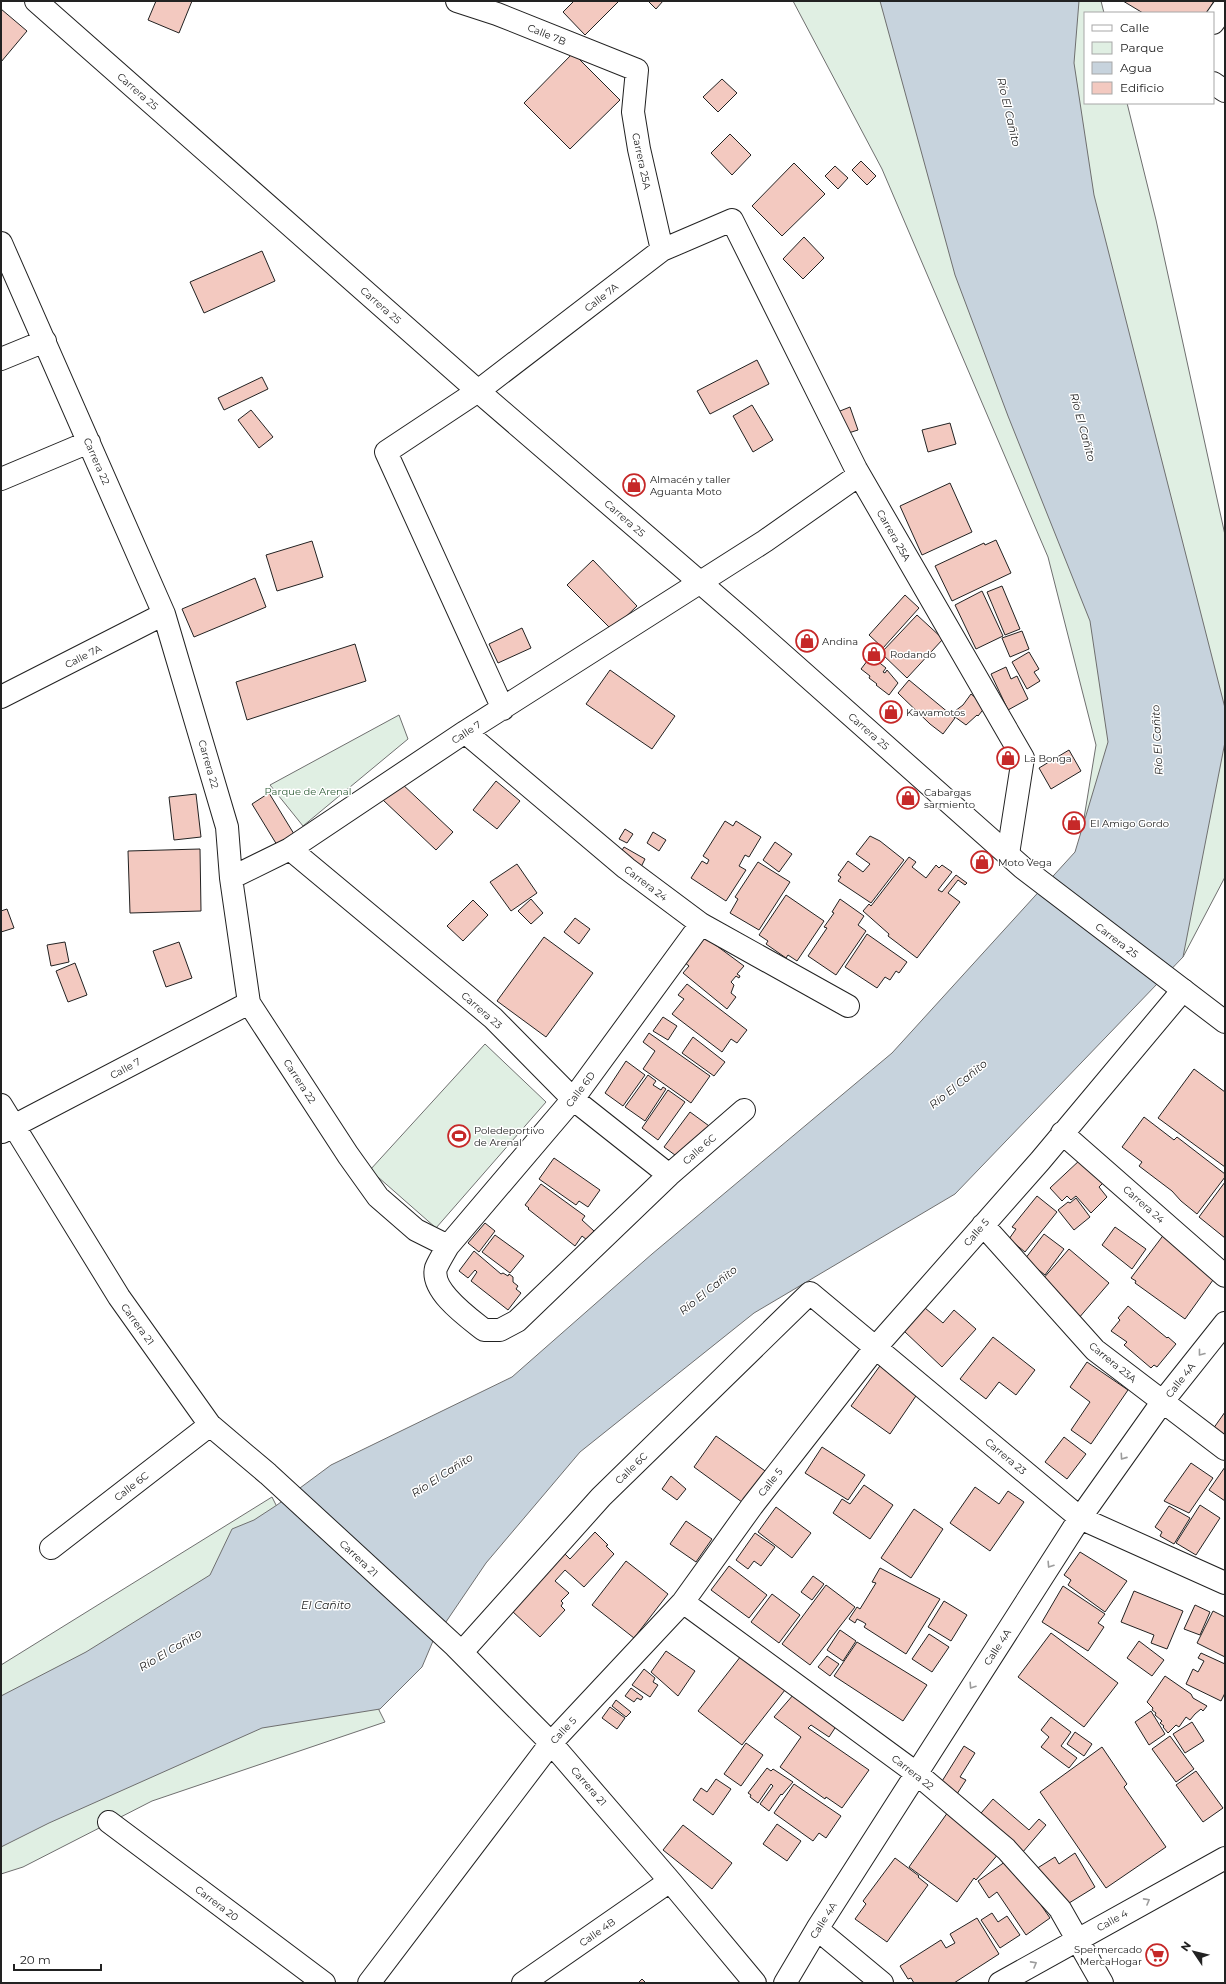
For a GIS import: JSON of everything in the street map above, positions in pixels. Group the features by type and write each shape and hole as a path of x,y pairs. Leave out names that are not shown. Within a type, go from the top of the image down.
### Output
{"street":[{"name":"Carrera 25","path":"36,1 478,391 700,582 1015,861 1225,1022"},
{"name":"Calle 7B","path":"457,1 501,8 637,70"},
{"path":"1214,22 1225,6"},
{"name":"Carrera 25A","path":"637,70 633,112 639,149 662,250"},
{"path":"1214,84 1225,91"},
{"name":"Calle 7A","path":"503,709 386,452 478,391 662,250 732,220"},
{"name":"Carrera 25A","path":"732,220 859,475 1023,758 1015,861"},
{"name":"Carrera 22","path":"1,243 164,614 227,827 231,878 249,1003 348,1155 378,1197 416,1230 448,1246"},
{"path":"1,358 45,342"},
{"path":"1,479 89,442"},
{"name":"Calle 7","path":"231,878 290,849 465,732 765,541 859,475"},
{"name":"Calle 7A","path":"1,697 164,614"},
{"name":"Carrera 24","path":"465,732 626,868 701,924 848,1006"},
{"name":"Carrera 23","path":"290,849 492,1018 573,1099 669,1175"},
{"name":"Calle 6D","path":"517,1321 500,1330 484,1330 452,1303 440,1289 436,1270 448,1246 573,1099 701,924"},
{"name":"Calle 5","path":"369,1983 551,1742 683,1602 752,1506 876,1347 1062,1133 1176,985"},
{"name":"Calle 7","path":"8,1129 249,1003"},
{"name":"Carrera 21","path":"1,1105 8,1129 119,1297 210,1425 268,1474 459,1649 551,1742 755,1983"},
{"name":"Calle 6C","path":"517,1321 669,1175 744,1110"},
{"name":"Carrera 24","path":"1062,1133 1225,1276"},
{"name":"Carrera 23A","path":"983,1225 1095,1350 1225,1450"},
{"name":"Carrera 23","path":"810,1293 1080,1518 1225,1583"},
{"name":"Calle 6C","path":"459,1649 601,1497 810,1293"},
{"name":"Calle 4A","path":"785,1983 916,1773 1080,1518 1163,1401 1225,1323"},
{"name":"Calle 6C","path":"51,1548 210,1425"},
{"name":"Carrera 22","path":"683,1602 916,1773 1006,1849 1060,1909 1102,1983"},
{"name":"Carrera 20","path":"109,1822 324,1983"},
{"name":"Calle 4","path":"1000,1983 1225,1858"},
{"name":"Calle 4B","path":"523,1983 670,1881"},
{"path":"817,1930 882,1983"}],"green space":[{"path":"793,1 1101,1 1104,12 1084,12 1084,104 1127,104 1156,220 1225,535 1225,877 1183,957 1076,867 1096,745 1048,557 882,169"},
{"name":"Parque de Arenal","path":"399,715 408,739 303,826 270,785"},
{"name":"Poledeportivo de Arenal","path":"485,1044 546,1102 436,1228 370,1170"},
{"path":"272,1497 385,1722 152,1801 23,1867 1,1874 1,1665"}],"water":[{"name":"El Cañito","path":"880,1 1079,1 1074,63 1094,195 1225,708 1225,742 1183,957 955,1194 754,1313 580,1452 486,1563 433,1641 422,1667 380,1709 262,1728 49,1823 1,1847 1,1696 86,1652 210,1575 232,1529 254,1520 331,1465 512,1377 652,1254 892,1053 1075,852 1108,742 1090,621 1008,416 955,275"}],"building":[{"path":"156,1 192,1 179,33 148,20"},
{"path":"574,1 618,2 585,35 563,12"},
{"path":"648,1 663,1 656,9"},
{"path":"1123,1 1214,1 1208,12 1141,12"},
{"path":"1,9 27,31 1,62"},
{"path":"573,53 620,100 570,149 524,103"},
{"path":"722,79 737,93 718,112 703,97"},
{"path":"730,134 751,155 732,175 711,153"},
{"path":"861,161 876,176 867,185 852,170"},
{"path":"794,163 825,194 782,236 752,206"},
{"path":"835,166 848,178 838,189 825,176"},
{"path":"804,237 824,258 803,279 783,259"},
{"path":"262,251 275,281 204,313 190,282"},
{"path":"757,360 769,384 710,414 697,391"},
{"path":"262,377 268,389 224,410 218,398"},
{"path":"752,405 773,440 753,452 733,416"},
{"path":"850,407 858,430 842,435 835,413"},
{"path":"251,410 273,437 259,448 238,420"},
{"path":"950,423 956,444 928,452 922,430"},
{"path":"950,483 972,532 922,555 900,506"},
{"path":"996,540 1011,573 952,601 935,566 984,543 985,545"},
{"path":"312,541 323,577 277,591 266,555"},
{"path":"593,560 637,606 612,630 567,585"},
{"path":"255,578 266,607 194,637 182,609"},
{"path":"1002,586 1020,629 1005,635 987,592"},
{"path":"982,591 1003,636 976,649 955,605"},
{"path":"905,595 919,608 883,648 869,635"},
{"path":"917,615 943,639 907,678 881,653"},
{"path":"522,628 531,648 498,663 489,644"},
{"path":"1022,631 1029,649 1010,657 1002,638"},
{"path":"355,644 366,681 247,720 236,682"},
{"path":"1029,652 1039,669 1034,672 1040,681 1027,689 1012,662"},
{"path":"871,656 886,668 883,672 885,673 887,670 898,683 889,695 876,685 877,684 869,678 870,676 861,669"},
{"path":"1006,667 1011,679 1017,676 1028,699 1008,710 991,674"},
{"path":"610,670 675,716 652,749 586,704"},
{"path":"909,680 955,718 943,734 930,724 898,693"},
{"path":"971,694 986,706 978,716 977,715 966,725 951,714 963,705"},
{"path":"1069,750 1081,771 1051,789 1039,768"},
{"path":"496,781 520,801 497,829 473,810"},
{"path":"400,782 453,832 436,850 383,800"},
{"path":"269,793 294,834 277,845 252,804"},
{"path":"196,794 201,837 174,840 169,797"},
{"path":"725,821 733,826 736,821 761,837 749,857 745,855 739,866 746,870 726,901 691,878 702,861 707,864 709,860 703,856"},
{"path":"625,829 633,834 627,843 619,839"},
{"path":"653,832 666,840 659,851 647,843"},
{"path":"870,836 880,841 904,860 871,903 838,881 841,877 838,875 848,861 863,872 870,864 856,854"},
{"path":"775,842 792,854 779,872 763,860"},
{"path":"624,847 645,859 640,869 618,857"},
{"path":"200,849 201,911 130,913 128,851"},
{"path":"909,857 916,862 912,867 926,878 936,865 939,868 942,865 952,872 938,890 942,892 956,875 967,883 965,885 958,880 948,893 960,902 917,958 888,936 889,934 863,911 869,904 871,906"},
{"path":"758,862 790,882 759,930 730,913 738,899 735,897"},
{"path":"517,864 537,893 511,911 490,882"},
{"path":"786,895 824,921 797,961 788,955 786,958 766,944 768,941 759,935"},
{"path":"531,899 543,913 531,924 518,911"},
{"path":"840,899 864,916 858,925 866,931 836,975 808,956 827,928 824,927 834,913 832,912"},
{"path":"473,900 488,915 463,941 447,926"},
{"path":"7,909 14,928 1,932 1,911"},
{"path":"575,918 590,929 579,944 564,932"},
{"path":"698,932 744,966 737,974 740,976 739,978 736,976 731,982 734,985 731,993 736,997 727,1009 683,973 689,966 679,958"},
{"path":"867,934 907,962 899,973 896,971 890,980 885,977 877,988 845,967"},
{"path":"544,937 593,973 546,1037 497,1001"},
{"path":"65,942 69,962 51,966 47,945"},
{"path":"179,942 192,978 166,987 153,951"},
{"path":"75,963 87,995 68,1002 56,971"},
{"path":"687,984 747,1030 737,1043 731,1039 722,1052 672,1014 684,999 678,995"},
{"path":"663,1017 677,1026 668,1040 653,1031"},
{"path":"649,1033 710,1076 691,1103 643,1069 655,1051 643,1042"},
{"path":"693,1037 725,1062 714,1076 682,1053"},
{"path":"626,1061 645,1075 623,1106 605,1093"},
{"path":"1194,1069 1225,1092 1225,1167 1158,1118"},
{"path":"648,1075 656,1081 653,1085 661,1090 663,1087 666,1089 645,1121 625,1107"},
{"path":"668,1090 685,1102 658,1140 642,1128"},
{"path":"690,1112 716,1131 690,1166 664,1147"},
{"path":"1144,1117 1174,1140 1177,1137 1225,1174 1225,1177 1197,1214 1181,1201 1172,1191 1139,1166 1142,1162 1122,1147"},
{"path":"554,1158 600,1190 588,1207 579,1201 576,1205 539,1179"},
{"path":"1081,1159 1103,1183 1099,1187 1107,1197 1091,1213 1076,1196 1071,1200 1067,1196 1062,1201 1050,1188"},
{"path":"1225,1182 1225,1238 1199,1217"},
{"path":"541,1184 585,1216 582,1220 594,1231 587,1240 582,1236 575,1246 528,1209 529,1208 525,1205"},
{"path":"1037,1196 1057,1212 1025,1252 1009,1239 1016,1229 1012,1227"},
{"path":"1076,1198 1090,1217 1074,1230 1058,1210"},
{"path":"485,1223 495,1231 479,1252 468,1243"},
{"path":"1115,1227 1146,1249 1132,1269 1102,1245"},
{"path":"1165,1233 1218,1273 1185,1319 1135,1283 1136,1281 1131,1278"},
{"path":"1044,1234 1064,1249 1045,1275 1025,1259"},
{"path":"495,1235 524,1256 510,1273 482,1252"},
{"path":"1069,1249 1109,1283 1078,1319 1042,1280"},
{"path":"474,1251 501,1274 503,1273 508,1276 509,1274 513,1277 513,1282 518,1286 516,1289 521,1293 508,1310 471,1281 477,1272 475,1270 468,1278 459,1271"},
{"path":"1128,1306 1176,1344 1157,1367 1154,1365 1151,1368 1124,1345 1127,1342 1111,1331 1120,1320 1118,1318"},
{"path":"925,1308 943,1323 954,1310 976,1329 942,1367 904,1331"},
{"path":"993,1337 1035,1370 1016,1395 999,1382 986,1399 960,1379"},
{"path":"1087,1362 1128,1390 1091,1444 1071,1430 1090,1402 1070,1387"},
{"path":"882,1363 920,1390 890,1434 851,1406"},
{"path":"1225,1412 1225,1438 1213,1429"},
{"path":"716,1436 768,1473 746,1505 694,1467"},
{"path":"1064,1437 1086,1454 1067,1479 1045,1462"},
{"path":"822,1447 865,1475 848,1500 805,1473"},
{"path":"1191,1463 1213,1478 1189,1513 1164,1501"},
{"path":"1225,1467 1225,1501 1209,1490"},
{"path":"671,1476 686,1489 677,1500 662,1489"},
{"path":"864,1485 893,1505 870,1539 833,1513 842,1499 850,1504"},
{"path":"975,1487 999,1504 1008,1491 1024,1502 990,1551 950,1523"},
{"path":"1200,1505 1220,1518 1196,1555 1176,1543"},
{"path":"1169,1506 1190,1518 1174,1544 1160,1536 1162,1532 1155,1527"},
{"path":"776,1507 811,1533 792,1558 758,1532"},
{"path":"914,1509 943,1529 911,1578 881,1558"},
{"path":"686,1521 712,1539 696,1562 670,1544"},
{"path":"595,1532 608,1545 606,1546 614,1554 584,1587 565,1570 555,1581 569,1593 561,1601 563,1603 561,1606 565,1610 540,1637 512,1611 564,1553 570,1559"},
{"path":"755,1533 775,1547 761,1566 754,1561 748,1569 736,1560"},
{"path":"1080,1552 1127,1581 1105,1612 1068,1585 1071,1580 1064,1575"},
{"path":"626,1561 668,1594 634,1638 592,1605"},
{"path":"729,1566 767,1595 749,1618 711,1590"},
{"path":"880,1568 940,1599 906,1654 864,1627 866,1624 863,1622 857,1619 855,1623 849,1619 857,1607 860,1609 876,1583 872,1582"},
{"path":"813,1576 824,1584 812,1600 801,1592"},
{"path":"826,1585 855,1607 810,1665 782,1644"},
{"path":"1063,1586 1105,1614 1098,1623 1104,1627 1088,1651 1042,1622"},
{"path":"1134,1591 1183,1611 1167,1649 1151,1643 1154,1635 1121,1622"},
{"path":"772,1594 800,1615 779,1643 751,1622"},
{"path":"944,1601 967,1615 951,1641 928,1627"},
{"path":"1195,1605 1210,1612 1200,1635 1184,1629"},
{"path":"1213,1611 1225,1617 1225,1657 1197,1643"},
{"path":"840,1630 856,1641 843,1661 827,1650"},
{"path":"1051,1633 1118,1683 1084,1727 1018,1677"},
{"path":"929,1634 949,1647 932,1672 912,1659"},
{"path":"1139,1641 1164,1660 1152,1676 1127,1658"},
{"path":"857,1642 927,1685 903,1721 834,1676"},
{"path":"748,1647 792,1681 742,1745 698,1711"},
{"path":"666,1651 695,1671 678,1696 651,1672"},
{"path":"1201,1653 1225,1664 1225,1693 1221,1701 1186,1684 1193,1669 1198,1672 1204,1661 1198,1658"},
{"path":"827,1656 839,1664 830,1676 818,1667"},
{"path":"644,1669 655,1678 653,1682 658,1685 650,1697 632,1685"},
{"path":"1165,1676 1191,1694 1193,1698 1207,1706 1203,1711 1201,1709 1190,1720 1186,1717 1179,1727 1176,1725 1168,1733 1163,1727 1164,1726 1160,1723 1162,1721 1155,1715 1156,1713 1152,1710 1153,1708 1147,1702"},
{"path":"631,1688 643,1697 641,1700 637,1698 634,1702 625,1696"},
{"path":"794,1694 837,1725 829,1737 811,1725 808,1728 869,1770 842,1808 826,1797 825,1799 780,1767 801,1737 774,1717"},
{"path":"616,1700 631,1712 626,1717 612,1706"},
{"path":"610,1707 625,1718 617,1729 602,1718"},
{"path":"1151,1711 1165,1734 1149,1745 1135,1722"},
{"path":"1051,1717 1071,1732 1061,1746 1077,1758 1069,1768 1041,1747 1049,1737 1041,1730"},
{"path":"1192,1722 1204,1741 1185,1753 1173,1734"},
{"path":"1075,1732 1092,1744 1084,1756 1067,1744"},
{"path":"1170,1736 1194,1769 1176,1782 1152,1749"},
{"path":"746,1743 763,1755 741,1786 724,1774"},
{"path":"964,1746 975,1753 960,1777 966,1780 955,1797 939,1786"},
{"path":"1102,1747 1127,1784 1124,1787 1166,1847 1106,1888 1040,1792"},
{"path":"767,1768 771,1771 773,1769 793,1782 782,1795 781,1794 769,1811 760,1804 773,1786 771,1784 758,1803 750,1797 751,1795 748,1793"},
{"path":"1196,1771 1223,1808 1203,1822 1176,1785"},
{"path":"716,1779 731,1789 713,1815 693,1800 701,1788 707,1792"},
{"path":"794,1784 841,1816 826,1838 819,1833 813,1841 774,1813"},
{"path":"993,1799 1029,1830 1039,1819 1046,1825 1022,1853 976,1819"},
{"path":"948,1812 1000,1852 976,1880 974,1878 957,1902 909,1867"},
{"path":"777,1824 801,1841 787,1861 763,1844"},
{"path":"683,1825 732,1863 712,1889 663,1850"},
{"path":"1075,1853 1095,1887 1061,1908 1036,1869 1055,1857 1059,1864"},
{"path":"895,1858 919,1876 918,1877 928,1885 887,1942 855,1919 866,1904 863,1901"},
{"path":"1009,1859 1050,1918 1026,1935 997,1892 989,1898 978,1881"},
{"path":"992,1913 998,1922 1007,1916 1020,1935 1000,1948 981,1920"},
{"path":"977,1918 999,1954 954,1983 914,1983 911,1978 908,1979 900,1966 941,1940 946,1948 955,1943 950,1934"},
{"path":"642,1979 646,1983 638,1983"}],"place":[{"name":"Almacén y taller Aguanta Moto","path":"634,485"},
{"name":"Andina","path":"807,641"},
{"name":"Rodando","path":"874,654"},
{"name":"Kawamotos","path":"891,712"},
{"name":"La Bonga","path":"1008,758"},
{"name":"Cabargas sarmiento","path":"908,798"},
{"name":"El Amigo Gordo","path":"1074,823"},
{"name":"Moto Vega","path":"982,862"},
{"name":"Poledeportivo de Arenal","path":"459,1136"},
{"name":"Spermercado MercaHogar","path":"1157,1955"}],"water label":[{"name":"Río El Cañito","path":"1009,112"},
{"name":"Río El Cañito","path":"1083,427"},
{"name":"Río El Cañito","path":"1157,740"},
{"name":"Río El Cañito","path":"958,1084"},
{"name":"Río El Cañito","path":"708,1290"},
{"name":"Río El Cañito","path":"442,1475"},
{"name":"Río El Cañito","path":"170,1650"}]}
